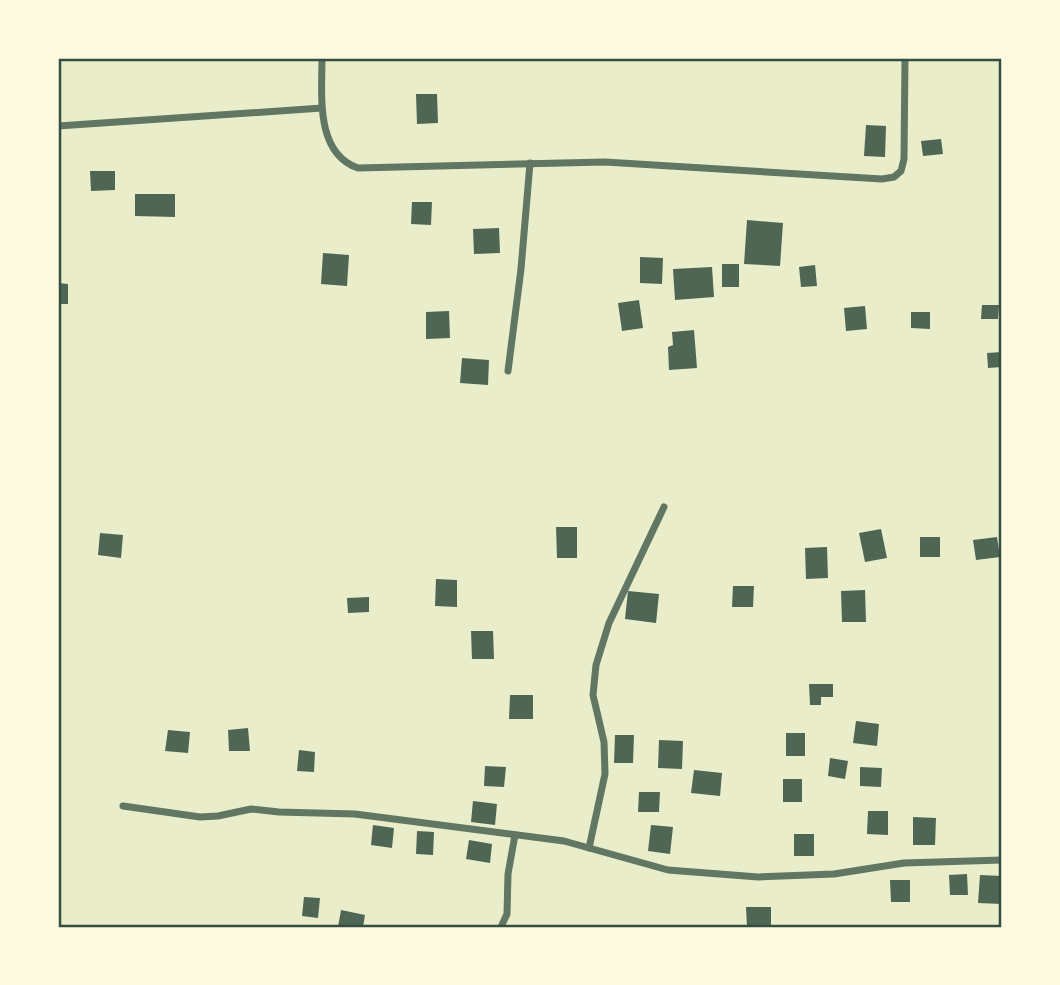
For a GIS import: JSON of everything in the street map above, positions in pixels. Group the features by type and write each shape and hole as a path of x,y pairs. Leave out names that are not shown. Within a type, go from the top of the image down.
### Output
{"street":[{"path":"322,58 322,108 327,133 334,152 344,163 358,168 605,162 882,179 894,177 901,172 904,159 905,58"},
{"path":"58,125 322,108"},
{"path":"508,371 521,269 530,163"},
{"path":"589,848 605,774 604,743 593,695 596,665 609,623 664,507"},
{"path":"122,806 200,817 251,809 355,814 564,841 668,870 758,877 834,874 904,863 1002,860"},
{"path":"501,927 507,914 508,874 516,835"}],"building":[{"path":"416,94 437,94 438,123 417,124"},
{"path":"866,125 886,126 885,157 864,156"},
{"path":"941,139 943,154 923,156 921,141"},
{"path":"90,171 115,171 115,190 91,191"},
{"path":"135,194 175,194 175,217 135,216"},
{"path":"412,202 432,202 431,225 411,224"},
{"path":"747,220 783,223 780,266 744,264"},
{"path":"499,228 500,253 474,254 473,229"},
{"path":"323,253 349,255 347,286 321,284"},
{"path":"640,257 663,258 662,284 640,283"},
{"path":"722,264 739,264 739,287 722,287"},
{"path":"815,265 817,286 801,287 799,267"},
{"path":"712,267 714,297 675,300 673,269"},
{"path":"58,283 68,284 68,304 58,304"},
{"path":"639,300 643,328 622,331 618,303"},
{"path":"982,305 999,305 998,319 981,319"},
{"path":"865,306 867,329 846,331 844,308"},
{"path":"449,311 450,338 426,339 426,312"},
{"path":"911,312 930,312 930,329 911,328"},
{"path":"694,330 697,368 669,370 668,347 673,345 672,332"},
{"path":"1002,352 1002,367 988,368 987,353"},
{"path":"462,358 489,360 488,385 460,383"},
{"path":"556,527 577,527 577,558 557,558"},
{"path":"881,529 887,558 865,562 859,533"},
{"path":"100,533 123,535 121,558 98,555"},
{"path":"920,537 940,537 940,557 920,557"},
{"path":"997,537 1000,557 976,560 973,540"},
{"path":"827,547 828,578 806,579 805,548"},
{"path":"436,579 457,580 457,607 435,606"},
{"path":"733,586 754,586 753,607 732,607"},
{"path":"865,590 866,622 842,622 841,591"},
{"path":"628,591 659,594 656,623 625,619"},
{"path":"369,597 369,612 348,613 347,598"},
{"path":"471,631 493,631 494,659 472,659"},
{"path":"809,684 833,684 833,697 821,697 821,705 810,705"},
{"path":"510,695 533,695 533,719 509,719"},
{"path":"856,721 879,724 877,746 853,743"},
{"path":"248,728 250,751 229,751 228,730"},
{"path":"168,730 190,732 188,753 165,751"},
{"path":"786,733 805,733 805,756 786,756"},
{"path":"615,735 634,735 633,763 614,763"},
{"path":"659,740 683,741 682,769 658,768"},
{"path":"299,750 315,752 314,772 297,771"},
{"path":"830,758 848,761 845,779 828,776"},
{"path":"485,766 506,767 504,787 484,786"},
{"path":"860,767 882,768 881,787 860,786"},
{"path":"694,770 722,773 720,796 691,793"},
{"path":"783,779 802,779 802,802 783,802"},
{"path":"639,792 660,792 659,812 638,812"},
{"path":"473,801 497,804 495,825 471,822"},
{"path":"868,811 888,811 888,835 867,834"},
{"path":"913,817 936,818 935,845 913,845"},
{"path":"373,825 394,828 392,848 371,845"},
{"path":"651,825 673,827 670,854 648,851"},
{"path":"417,831 434,832 433,855 416,854"},
{"path":"794,834 814,834 814,856 794,856"},
{"path":"469,840 492,844 490,863 466,859"},
{"path":"967,874 968,895 950,895 949,875"},
{"path":"980,875 1002,876 1002,904 978,903"},
{"path":"890,880 910,880 910,902 891,902"},
{"path":"304,897 320,898 318,918 302,916"},
{"path":"746,907 771,907 771,926 747,927"},
{"path":"341,910 365,915 363,927 338,927"}]}
